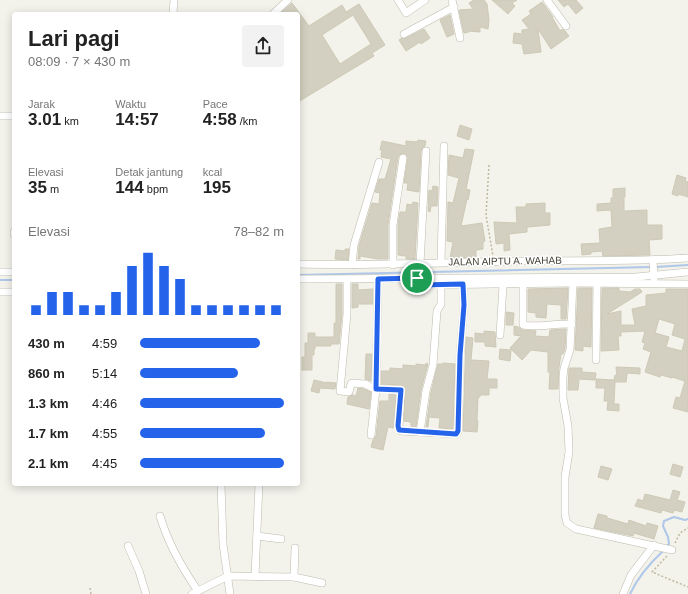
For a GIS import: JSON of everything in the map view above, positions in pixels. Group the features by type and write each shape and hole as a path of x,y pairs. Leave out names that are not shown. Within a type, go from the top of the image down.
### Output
{"street":[{"path":"173,12 174,0"},
{"path":"276,12 288,0"},
{"path":"398,0 406,13 425,0"},
{"path":"547,0 566,26"},
{"path":"404,34 453,3 460,38"},
{"path":"0,116 12,116"},
{"path":"441,262 444,146"},
{"path":"420,264 426,151"},
{"path":"393,265 393,225 403,158"},
{"path":"352,265 354,245 379,162"},
{"name":"JALAN AIPTU A. WAHAB","path":"300,264 393,265 441,262 653,262 688,258"},
{"path":"653,262 654,284"},
{"path":"300,279 378,279 654,274 688,272"},
{"path":"417,278 418,283 421,285 573,283 688,284"},
{"path":"347,279 347,320 339,390 341,392 349,392 352,382 365,384 376,389 401,390 398,429 400,431 456,434 458,432 460,355 464,305 463,284"},
{"path":"371,435 376,389 378,279"},
{"path":"573,283 570,350 564,366 563,377 563,398 569,442 565,477 566,521 576,529 654,545 671,550"},
{"path":"596,360 597,283"},
{"path":"523,284 523,325 572,324"},
{"path":"420,432 426,391 433,365 438,311 441,304 441,285"},
{"path":"500,335 503,285"},
{"path":"0,292 12,292"},
{"path":"221,486 223,544 230,594"},
{"path":"255,576 259,486"},
{"path":"160,516 165,533 195,593 228,576 294,577 322,583"},
{"path":"257,536 281,539"},
{"path":"623,594 631,575 654,545"},
{"path":"128,546 139,571 146,594"},
{"path":"294,548 294,577"}],"path":[{"path":"489,164 486,215 494,262"},
{"path":"688,528 680,533 671,550 652,572 688,587"},
{"path":"90,588 91,594"}],"building":[{"path":"474,0 484,0 487,4 489,20 488,29 480,27 480,32 469,31 464,33 459,10 473,9 469,3"},
{"path":"492,0 517,0 512,3 515,6 508,14"},
{"path":"558,0 576,0 583,8 576,14 568,4 564,7"},
{"path":"542,2 553,17 560,31 562,29 569,36 551,49 538,29 541,52 524,54 522,44 513,43 514,33 522,34 522,30 529,29 522,20 531,14 529,11"},
{"path":"292,3 299,12 282,12"},
{"path":"359,4 385,45 372,53 374,56 300,101 300,14 309,26 342,5 346,12","holes":["353,15 371,44 340,64 322,35"]},
{"path":"450,15 454,34 447,37 440,20"},
{"path":"424,29 430,38 421,44 420,42 406,51 399,40"},
{"path":"460,125 472,129 469,140 457,136"},
{"path":"418,140 426,141 425,146 421,151 419,192 407,190 408,183 404,183 408,157 403,153 398,157 388,224 388,259 360,256 360,259 358,259 359,246 372,203 379,204 380,193 375,192 379,179 385,179 391,159 381,157 382,150 380,150 382,141 406,146 406,141 417,142"},
{"path":"465,149 474,150 466,189 470,190 461,226 482,223 485,241 483,242 483,249 476,250 476,257 450,258 453,242 447,241 448,202 453,203 459,178 448,175 449,155 463,158"},
{"path":"677,175 686,178 685,181 688,182 688,197 672,194"},
{"path":"433,186 438,187 437,206 431,206 430,212 428,211 429,190 432,191"},
{"path":"625,188 624,211 647,210 647,225 662,225 662,239 649,240 650,255 603,256 602,251 582,255 581,244 600,243 599,229 612,227 611,210 597,211 597,204 611,203 611,198 613,198 613,189"},
{"path":"413,202 418,203 415,259 406,259 406,256 398,255 398,225 400,212 406,212 407,204 412,205"},
{"path":"545,203 545,213 550,213 550,225 527,227 527,232 509,234 510,250 504,251 504,243 496,244 494,222 517,223 516,207 526,207 526,204"},
{"path":"345,249 349,249 348,260 335,259 336,250 345,251"},
{"path":"336,284 342,284 342,314 339,344 331,344 331,346 315,346 314,355 312,355 312,370 302,370 302,357 305,357 305,343 308,343 308,333 315,333 315,337 334,337 334,323 336,323"},
{"path":"352,284 358,284 358,290 373,289 373,304 358,304 358,307 352,308"},
{"path":"568,288 566,319 561,319 561,305 547,304 546,318 536,317 536,313 528,312 528,289"},
{"path":"578,288 592,288 591,347 583,346 583,351 575,350"},
{"path":"602,288 619,288 619,291 630,292 635,289 640,289 642,292 607,314 621,311 621,325 635,325 632,309 646,306 646,295 666,293 666,289 688,289 688,412 673,408 676,397 680,398 685,381 661,375 660,377 645,372 651,352 643,349 645,343 642,342 645,331 621,332 621,336 618,336 619,350 601,351","holes":["659,319 675,324 672,335 685,339 682,351 666,347 669,337 655,333"]},
{"path":"506,312 514,313 513,325 506,325"},
{"path":"514,326 522,330 536,331 535,336 549,337 550,330 566,329 565,349 563,354 561,354 559,367 558,389 549,389 550,372 548,372 548,352 531,350 522,360 510,348 521,336 514,335"},
{"path":"484,331 495,332 496,347 485,346 485,342 475,342 475,333 484,334"},
{"path":"466,337 473,338 471,360 489,361 487,379 497,379 497,388 489,388 489,395 480,395 480,397 478,397 477,432 463,431"},
{"path":"500,349 511,350 510,361 499,359"},
{"path":"366,354 372,354 371,381 365,379"},
{"path":"426,363 428,364 421,390 416,427 411,427 411,422 404,421 405,387 401,385 381,384 381,371 390,371 390,368 403,369 403,365 416,366 416,364 426,365"},
{"path":"438,364 455,364 453,429 439,428 440,418 429,417 428,427 426,427 431,392"},
{"path":"616,367 640,368 640,374 627,374 626,382 615,382 614,404 619,404 619,411 607,410 608,401 604,401 605,388 596,388 596,379 614,380 615,375 617,376"},
{"path":"569,368 582,368 582,372 596,373 595,380 579,379 578,390 568,390"},
{"path":"314,380 327,383 336,383 335,389 320,388 319,393 311,391"},
{"path":"358,388 371,392 369,409 347,404 348,397 353,395 356,396"},
{"path":"389,394 396,395 394,428 388,427 383,450 371,447 376,436 380,401 389,401"},
{"path":"673,464 683,467 680,477 670,474"},
{"path":"601,466 612,469 608,480 598,477"},
{"path":"673,490 680,492 677,500 685,502 682,512 674,510 673,513 662,510 661,513 635,506 638,499 643,501 645,494 670,500"},
{"path":"598,514 628,524 629,520 646,526 647,523 658,526 654,539 634,533 633,536 594,528"}],"waterway":[{"path":"655,267 688,265"},
{"path":"300,275 651,267"},
{"path":"0,280 12,280"},
{"path":"667,546 669,544 668,537 663,526 664,521 674,517 685,520 688,519"},
{"path":"630,594 644,571 663,551"}],"route":[{"path":"417,278 420,285 463,284 464,305 460,355 461,365 457,434 400,431 398,426 401,390 376,389 378,279 417,278"}]}
